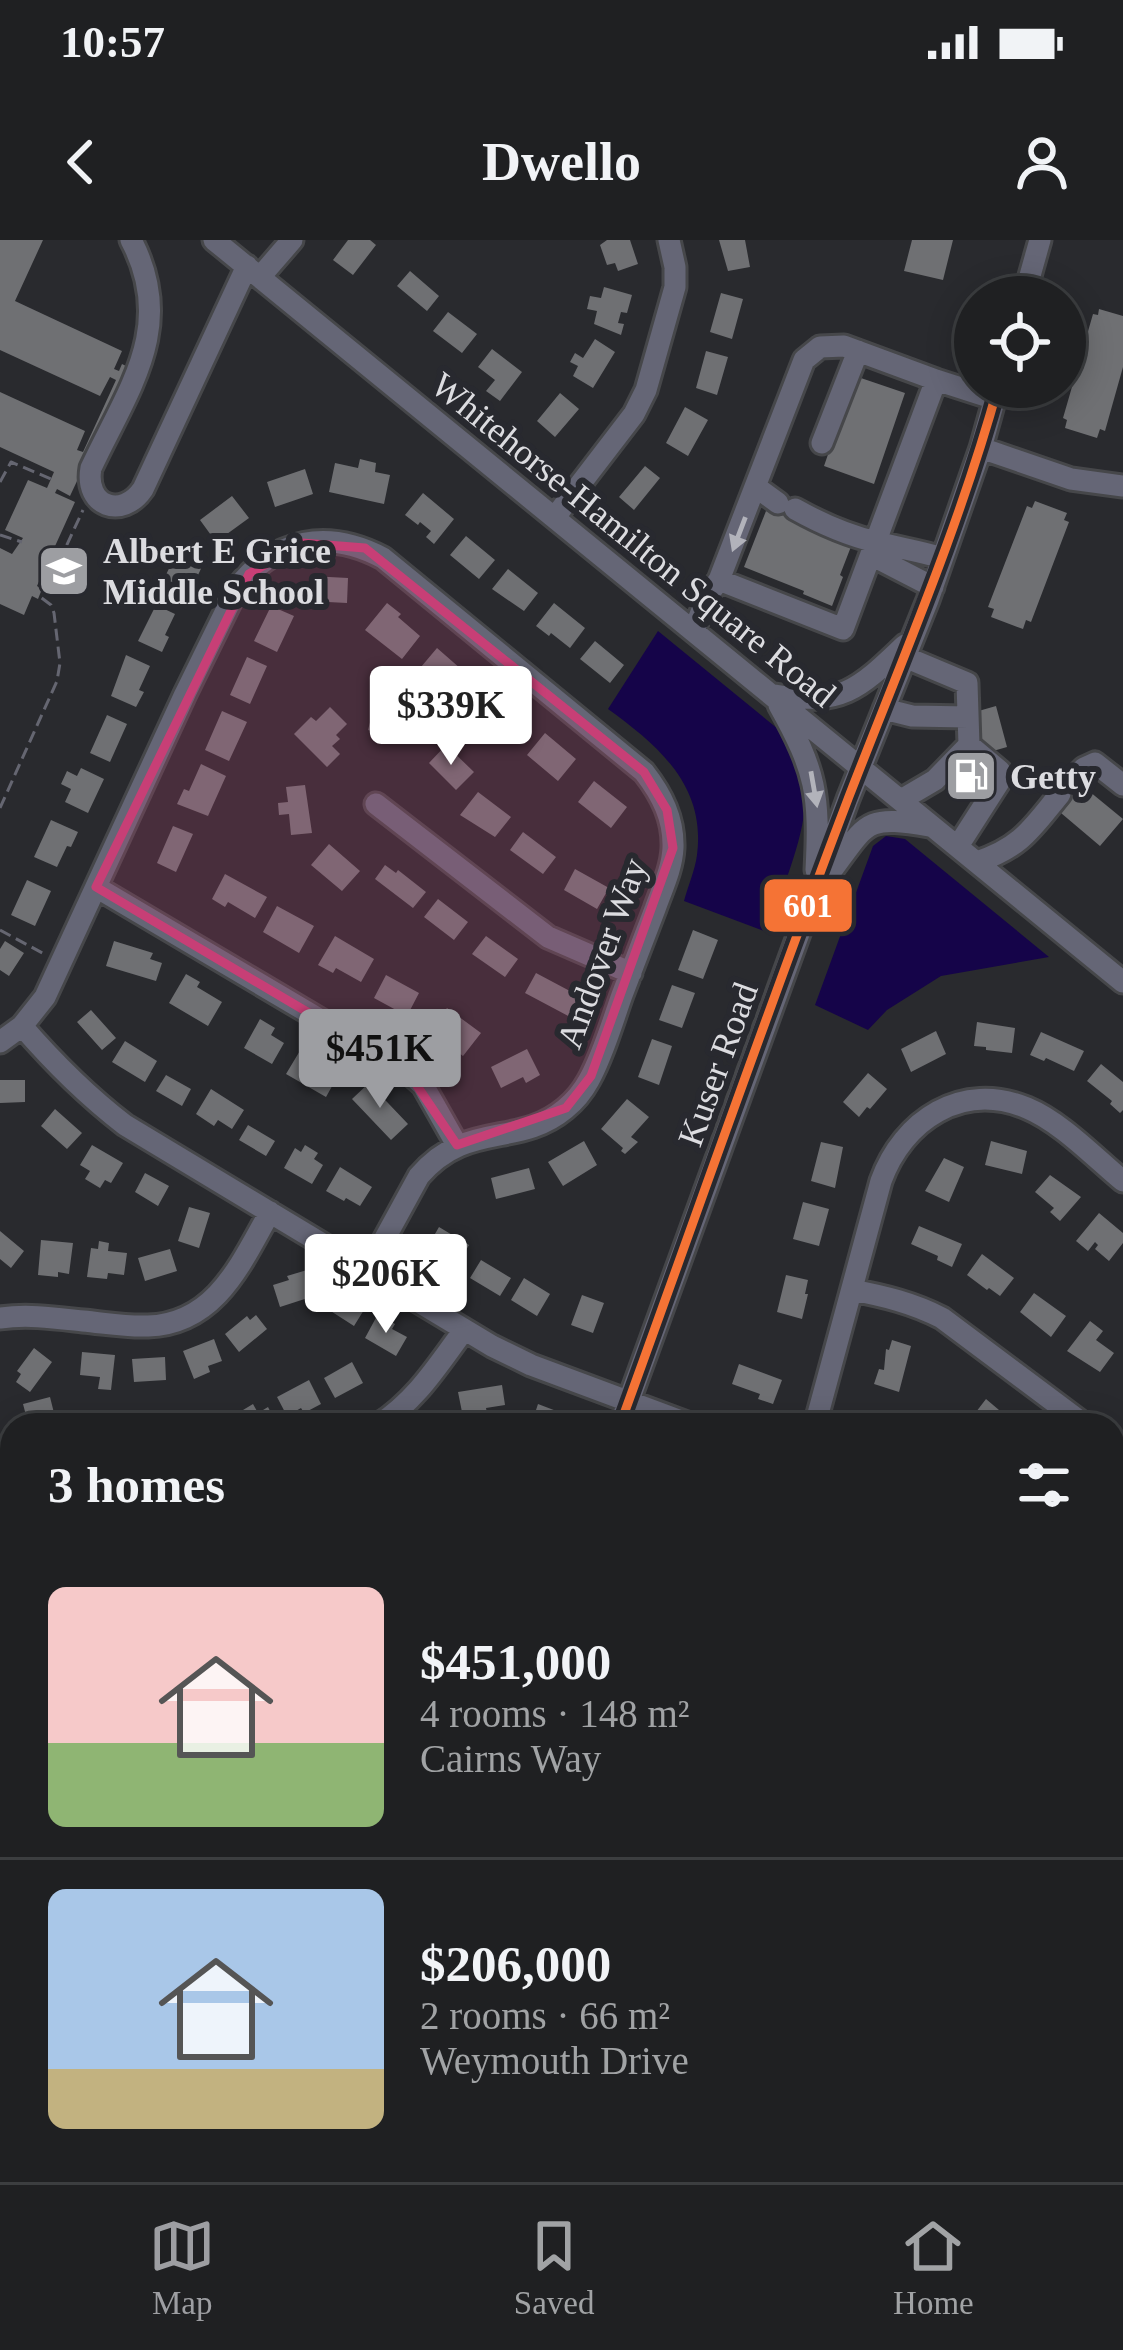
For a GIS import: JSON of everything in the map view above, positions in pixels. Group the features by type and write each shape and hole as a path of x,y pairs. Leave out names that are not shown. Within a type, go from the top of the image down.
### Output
{"street":[{"path":"131,240 144,263 152,311 140,363 91,468 92,492 100,502 112,506 135,500 143,489 254,272 292,240"},
{"name":"Whitehorse-Hamilton Square Road","path":"214,240 1123,982"},
{"path":"555,518 634,414 646,390 674,287 669,240"},
{"path":"1030,276 1040,240"},
{"path":"694,630 757,487 804,360 820,347 844,346 954,384"},
{"path":"823,443 858,351"},
{"path":"719,580 843,629 936,380"},
{"name":"Kuser Road","path":"624,1413 861,767 933,586 993,408"},
{"path":"981,448 1072,479 1123,486"},
{"path":"757,487 933,586"},
{"name":"Andover Way","path":"0,1042 22,1026 45,997 238,588 265,560 302,543 346,543 383,558 634,763 658,790 671,828 670,868 581,1093 566,1108 530,1128 457,1145 431,1163 419,1176 367,1271"},
{"path":"873,549 911,548 942,559"},
{"path":"772,694 824,700 842,695 910,646 964,680 969,745 935,781 901,800"},
{"path":"772,694 809,765 817,794 814,893"},
{"path":"884,710 912,716 968,717"},
{"path":"958,846 1001,778 1000,771 969,745"},
{"path":"977,862 1003,854 1021,841 1084,767 1095,764 1123,785"},
{"path":"376,804 548,937 631,974"},
{"path":"814,893 862,831 875,822 891,819 934,826"},
{"path":"96,887 407,1071 423,1085 457,1145"},
{"path":"22,1026 93,1101 125,1125 464,1330 531,1365 657,1413"},
{"path":"818,1413 888,1162 914,1127 947,1107 988,1100 1029,1109 1123,1181"},
{"path":"0,1318 32,1316 144,1327 184,1319 229,1283 269,1212"},
{"path":"852,1290 920,1306 942,1318 1069,1413"},
{"path":"396,1413 419,1392 464,1330"}],"path":[{"path":"0,461 8,465"},
{"path":"0,482 14,462 51,479"},
{"path":"0,808 60,673 54,614 41,596 86,506"},
{"path":"0,535 22,542"},
{"path":"0,930 62,962"}],"highlighted area":[{"path":"302,543 365,548 644,772 667,810 673,848 591,1076 566,1108 457,1145 407,1071 96,887 249,574"}],"shaded area":[{"path":"658,631 778,729 799,776 805,807 802,824 767,932 684,901 696,861 694,808 661,753 608,709"},
{"path":"886,836 905,839 1049,957 941,976 887,1010 868,1030 815,1005 873,846"}],"building":[{"path":"0,240 43,240 15,301 122,351 114,369 119,371 122,364 130,368 70,496 57,489 55,493 75,502 37,586 42,589 38,599 32,596 24,615 0,604 0,548 12,554 23,538 5,530 28,480 47,488 54,472 0,447 0,392 85,431 77,450 83,452 116,380 110,377 100,396 0,350"},
{"path":"348,240 370,240 376,245 353,275 333,260"},
{"path":"607,240 630,240 638,264 618,271 615,263 607,265 600,245"},
{"path":"719,240 745,240 750,267 728,271"},
{"path":"912,240 953,240 943,280 904,271"},
{"path":"410,271 439,296 427,311 397,286"},
{"path":"604,287 632,295 627,313 621,312 621,335 594,324 597,311 587,309 590,296 601,298"},
{"path":"721,293 743,299 732,339 710,332"},
{"path":"1099,309 1123,316 1123,367 1105,431 1100,429 1097,438 1065,428 1063,418 1066,408 1086,408 1086,338 1093,314 1098,315"},
{"path":"448,312 477,334 462,353 433,331"},
{"path":"595,339 615,352 593,388 573,376 578,366 570,362 575,353 583,358"},
{"path":"492,349 522,372 500,401 486,391 495,380 478,367"},
{"path":"706,351 728,357 717,395 696,388"},
{"path":"855,376 905,393 874,484 824,466"},
{"path":"560,393 579,409 555,437 537,421"},
{"path":"685,407 708,420 688,456 666,443"},
{"path":"360,459 376,463 375,472 390,475 384,504 329,492 335,463 358,468"},
{"path":"645,466 660,478 634,510 619,497"},
{"path":"305,469 313,494 275,507 267,482"},
{"path":"423,493 454,519 434,544 426,537 431,531 405,515"},
{"path":"232,496 249,518 216,542 200,520"},
{"path":"780,497 796,504 790,520 852,544 832,606 744,567 766,511 774,514"},
{"path":"1035,501 1067,513 1064,520 1069,522 1031,622 1026,620 1023,629 991,617 994,609 988,607 1027,506 1032,508"},
{"path":"466,536 495,560 479,579 450,555"},
{"path":"179,548 205,560 186,601 159,589"},
{"path":"508,569 538,593 524,611 492,589"},
{"path":"310,576 348,578 347,603 309,601"},
{"path":"387,603 420,636 402,659 365,630"},
{"path":"554,603 585,628 570,648 536,626"},
{"path":"156,605 175,614 162,652 138,641"},
{"path":"271,606 294,616 277,652 254,641"},
{"path":"595,641 624,665 610,683 580,659"},
{"path":"437,648 469,676 453,694 421,667"},
{"path":"126,655 150,666 136,707 111,696"},
{"path":"247,657 267,666 250,704 230,695"},
{"path":"492,693 523,719 507,739 476,712"},
{"path":"376,699 392,703 390,712 411,718 405,743 368,730"},
{"path":"996,706 1007,747 986,753 975,712"},
{"path":"330,707 347,724 332,746 340,754 327,767 294,734"},
{"path":"222,711 247,722 229,761 205,750"},
{"path":"107,715 127,724 110,762 90,753"},
{"path":"545,733 576,759 558,781 527,755"},
{"path":"446,745 474,772 456,790 429,763"},
{"path":"201,764 226,776 208,816 177,804 184,789 189,791"},
{"path":"81,768 104,779 88,813 65,802 71,789 61,784 67,771 77,776"},
{"path":"1058,772 1123,819 1100,846 1061,813 1070,802 1048,784"},
{"path":"594,781 627,807 611,828 578,802"},
{"path":"305,785 312,833 291,835 289,814 279,815 278,803 288,802 286,787"},
{"path":"478,792 511,817 495,837 460,815"},
{"path":"51,820 78,832 57,867 34,857"},
{"path":"173,826 193,834 176,872 157,863"},
{"path":"523,832 556,857 543,874 510,850"},
{"path":"329,844 360,871 342,891 311,865"},
{"path":"385,865 426,892 413,908 375,879"},
{"path":"575,869 609,888 597,909 564,890"},
{"path":"225,874 267,897 255,918 228,902 225,907 212,899"},
{"path":"27,880 51,891 35,926 11,915"},
{"path":"438,899 468,922 454,940 424,917"},
{"path":"277,906 314,926 299,953 263,932"},
{"path":"693,930 718,940 703,979 678,970"},
{"path":"335,936 374,959 361,982 336,968 333,973 318,965"},
{"path":"486,936 518,959 505,977 472,954"},
{"path":"5,941 24,953 9,976 0,970"},
{"path":"114,941 153,953 150,959 162,963 156,981 106,966"},
{"path":"536,973 583,998 572,1018 525,993"},
{"path":"186,974 222,1002 208,1026 169,1003"},
{"path":"386,975 419,993 407,1016 374,998"},
{"path":"672,985 695,993 682,1028 659,1020"},
{"path":"447,1008 481,1033 463,1056 432,1027"},
{"path":"91,1010 116,1038 102,1050 77,1022"},
{"path":"260,1019 275,1028 271,1035 284,1043 272,1064 244,1048"},
{"path":"977,1022 1015,1028 1012,1053 974,1046"},
{"path":"936,1031 946,1054 911,1072 901,1049"},
{"path":"1041,1032 1084,1051 1074,1071 1030,1055"},
{"path":"652,1039 672,1046 659,1085 638,1077"},
{"path":"125,1041 157,1061 145,1082 112,1062"},
{"path":"304,1044 340,1072 326,1097 286,1074"},
{"path":"527,1049 540,1075 501,1088 491,1067"},
{"path":"1101,1064 1123,1082 1120,1113 1087,1081"},
{"path":"868,1073 887,1089 859,1117 843,1102"},
{"path":"166,1075 191,1089 182,1106 156,1091"},
{"path":"0,1080 25,1080 25,1102 0,1103"},
{"path":"369,1083 408,1124 391,1140 352,1099"},
{"path":"211,1089 244,1110 232,1129 218,1120 214,1126 196,1114"},
{"path":"627,1099 649,1117 631,1137 638,1142 625,1154 601,1129"},
{"path":"55,1109 82,1133 67,1149 41,1126"},
{"path":"248,1125 275,1141 266,1156 239,1140"},
{"path":"584,1141 597,1165 563,1186 548,1162"},
{"path":"991,1141 1027,1151 1022,1174 985,1165"},
{"path":"821,1142 843,1147 835,1188 811,1181"},
{"path":"92,1145 123,1163 111,1183 105,1180 100,1188 85,1179 90,1171 80,1165"},
{"path":"305,1145 318,1153 314,1159 323,1165 312,1184 284,1168 295,1148 301,1152"},
{"path":"944,1158 964,1167 949,1202 925,1191"},
{"path":"340,1167 372,1187 360,1206 326,1191"},
{"path":"529,1168 535,1189 496,1199 491,1178"},
{"path":"145,1173 169,1186 158,1206 135,1192"},
{"path":"1050,1175 1081,1197 1060,1221 1050,1212 1054,1208 1035,1192"},
{"path":"803,1202 829,1209 819,1246 793,1239"},
{"path":"189,1207 210,1213 199,1248 178,1241"},
{"path":"1099,1213 1123,1233 1123,1243 1109,1261 1095,1249 1095,1242 1088,1251 1076,1241"},
{"path":"919,1226 962,1244 952,1267 911,1244"},
{"path":"439,1227 469,1245 458,1264 428,1246"},
{"path":"0,1231 24,1251 11,1268 0,1259"},
{"path":"41,1240 73,1243 69,1274 38,1275"},
{"path":"99,1241 109,1243 108,1251 127,1253 124,1275 87,1277 91,1248 98,1249"},
{"path":"170,1249 177,1271 145,1281 138,1258"},
{"path":"982,1254 1014,1278 1000,1296 967,1275"},
{"path":"481,1260 511,1278 500,1296 470,1278"},
{"path":"307,1270 309,1277 316,1275 320,1287 312,1290 314,1296 280,1307 273,1285"},
{"path":"786,1275 808,1280 802,1319 777,1312"},
{"path":"524,1278 550,1294 537,1316 511,1300"},
{"path":"338,1288 367,1305 354,1326 326,1308"},
{"path":"1034,1293 1066,1316 1051,1337 1020,1312"},
{"path":"582,1295 604,1303 593,1333 571,1325"},
{"path":"378,1314 407,1337 396,1356 365,1338"},
{"path":"256,1315 267,1329 239,1352 225,1334 247,1316 250,1320"},
{"path":"1090,1321 1103,1331 1096,1340 1114,1353 1100,1372 1067,1351"},
{"path":"214,1339 222,1361 194,1379 183,1351"},
{"path":"892,1340 911,1346 899,1392 874,1384 879,1369 884,1370"},
{"path":"34,1348 52,1362 30,1392 16,1382 21,1374 17,1371"},
{"path":"82,1352 115,1355 111,1390 98,1389 100,1377 80,1375"},
{"path":"165,1357 166,1380 134,1382 132,1359"},
{"path":"352,1362 363,1383 335,1398 324,1378"},
{"path":"739,1364 782,1380 773,1404 732,1384"},
{"path":"309,1380 321,1404 304,1413 301,1408 285,1413 277,1397"},
{"path":"502,1385 505,1405 486,1408 487,1413 462,1412 458,1392"},
{"path":"50,1397 54,1413 25,1413 23,1404"},
{"path":"986,1399 999,1410 997,1413 975,1413"},
{"path":"538,1404 559,1412 559,1413 535,1413"}],"transit line":[{"name":"601","path":"624,1413 819,877 947,543 992,408"}],"place":[{"name":"Albert E Grice Middle School","path":"64,571"},
{"name":"Getty","path":"971,776"}]}
